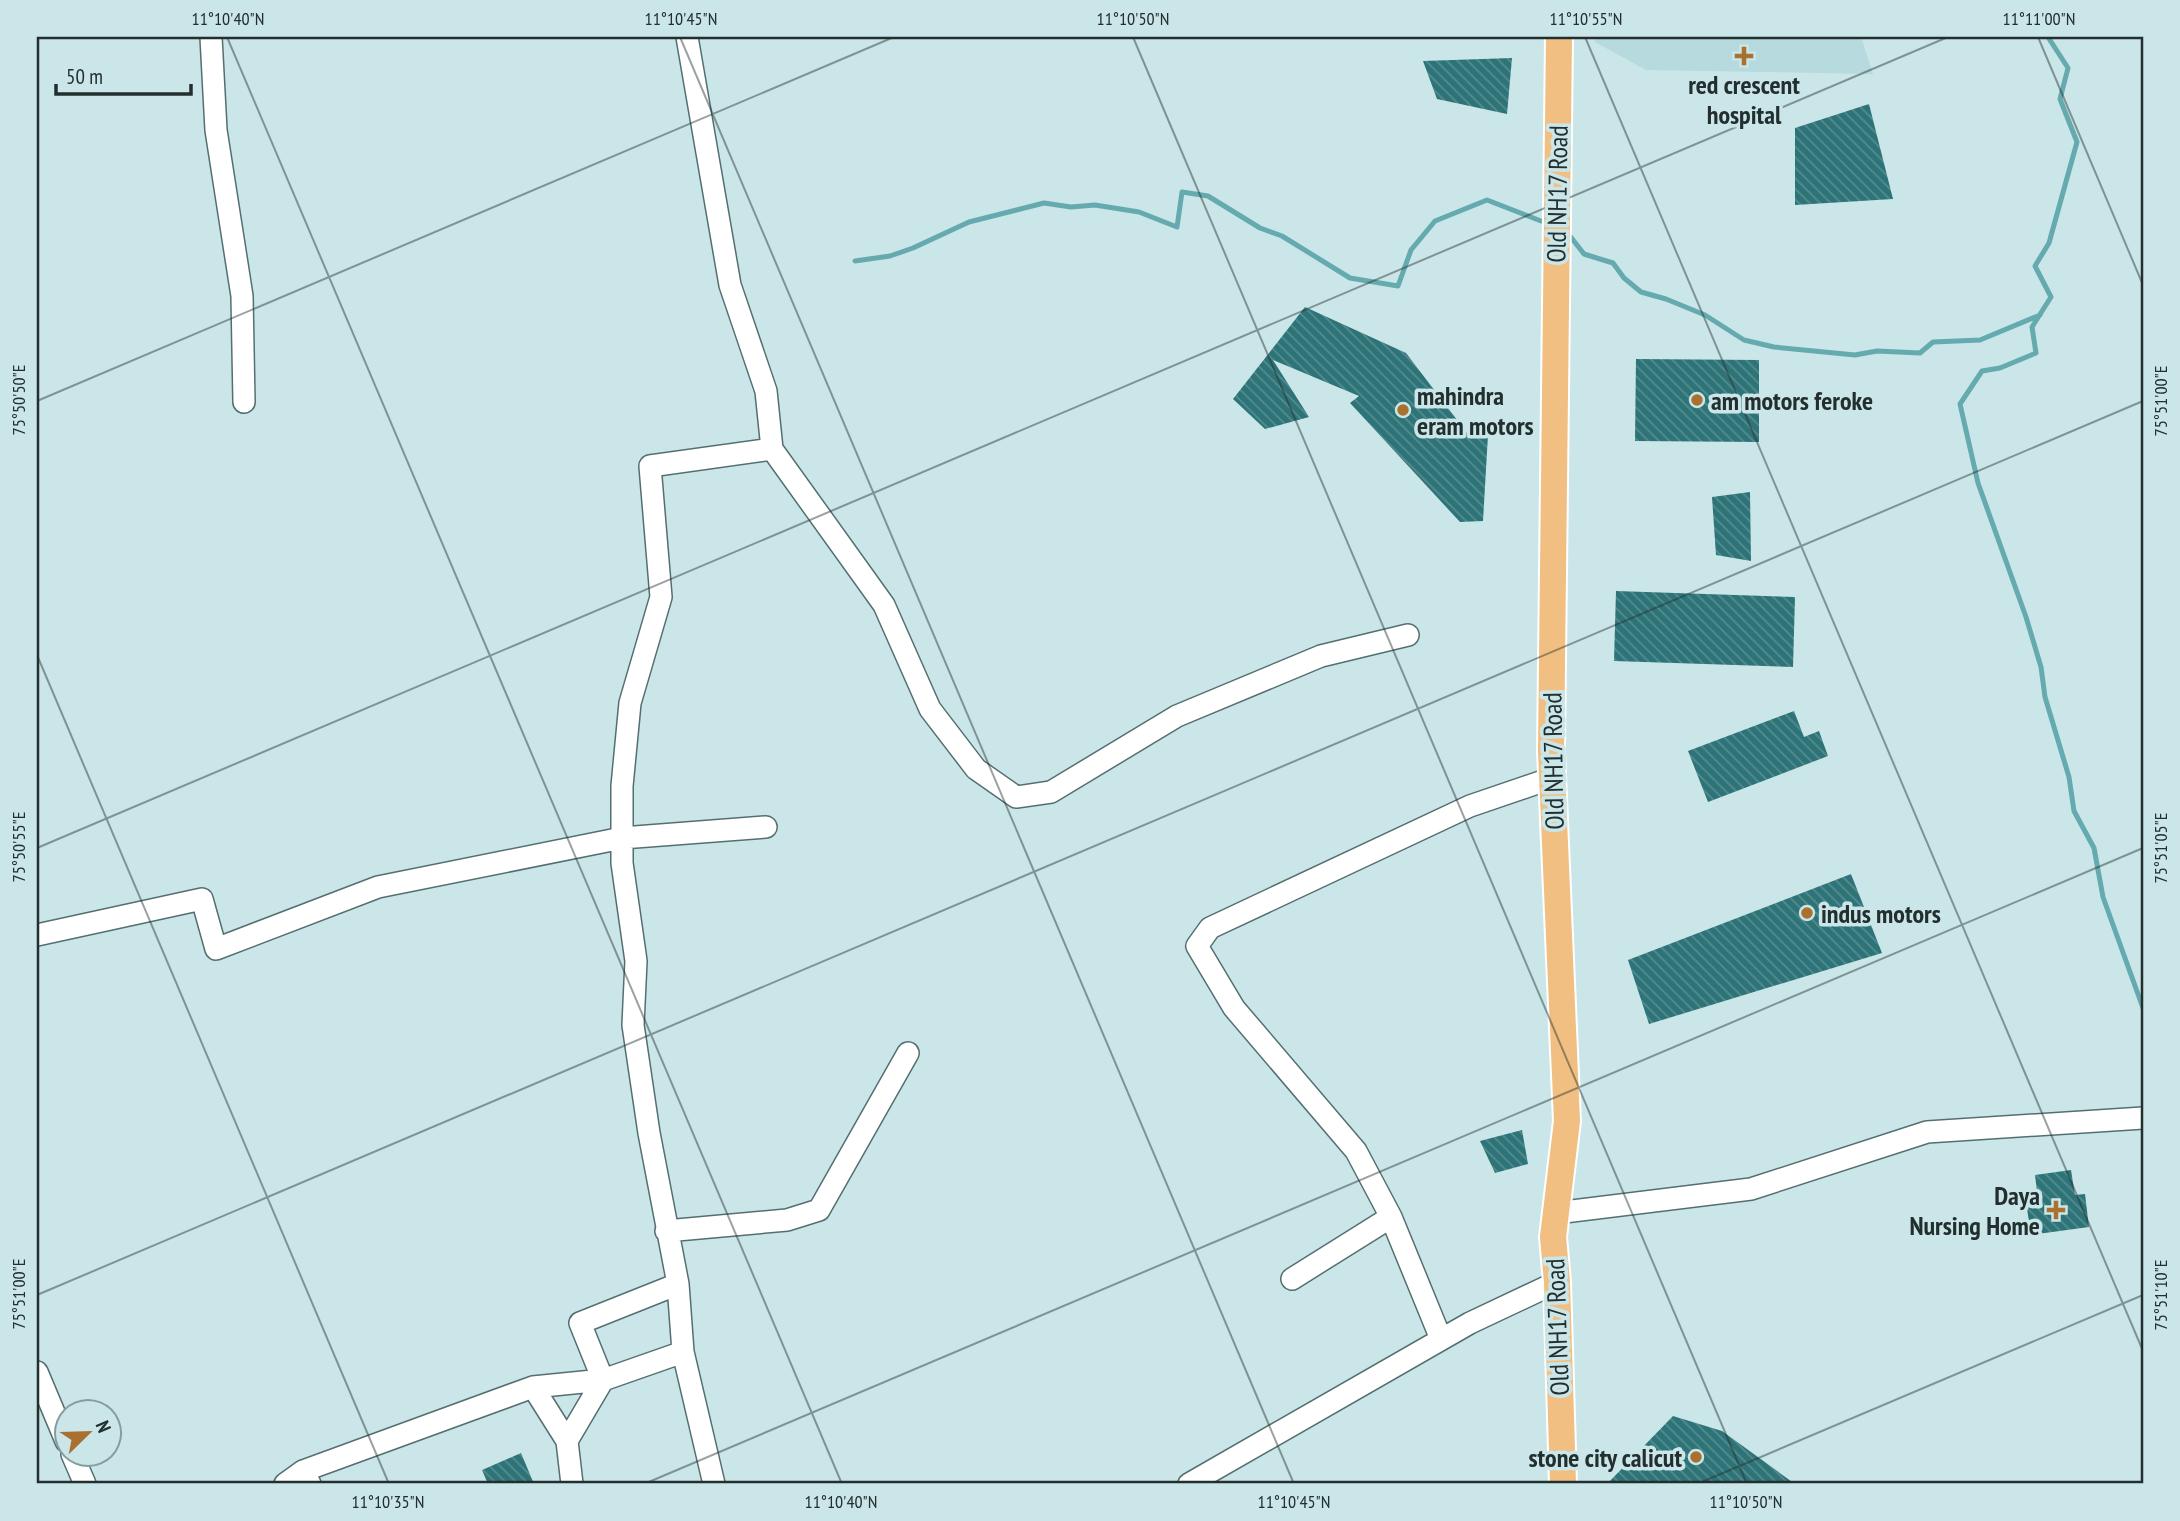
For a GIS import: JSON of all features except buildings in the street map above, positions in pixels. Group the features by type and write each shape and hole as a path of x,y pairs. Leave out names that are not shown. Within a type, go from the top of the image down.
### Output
{"main road":[{"name":"Old NH17 Road","path":"1559,37 1552,778 1567,1121 1553,1237 1563,1484"}],"street":[{"path":"211,37 216,130 242,296 244,402"},
{"path":"687,37 730,285 766,391 772,449 884,606 930,709 976,769 1016,797 1051,792 1177,716 1321,656 1408,635"},
{"path":"714,1484 683,1352 678,1284 666,1231 633,1025 636,961 622,863 622,786 630,703 660,597 650,466 772,449"},
{"path":"1441,1339 1391,1217 1356,1151 1234,1008 1197,946 1210,928 1471,806 1552,778"},
{"path":"37,936 202,899 216,949 379,887 622,838 766,827"},
{"path":"666,1231 787,1220 819,1210 908,1053"},
{"path":"1556,1213 1751,1189 1927,1132 2143,1118"},
{"path":"1292,1279 1391,1217"},
{"path":"1189,1484 1470,1323 1556,1282"},
{"path":"603,1380 580,1323 678,1284"},
{"path":"285,1484 307,1478 533,1387 603,1380 683,1352"},
{"path":"37,1372 52,1408"},
{"path":"567,1441 603,1380"},
{"path":"533,1387 567,1441 572,1484"}],"shaded area":[{"name":"red crescent hospital","path":"1594,37 1861,37 1873,74 1646,70 1595,42"}],"waterway":[{"path":"2048,37 2068,68 2060,99 2077,142 2049,243 2035,266 2051,297 2032,327 2036,353 2000,368 1982,371 1960,404 1978,483 2041,667 2045,697 2069,777 2074,811 2094,848 2103,897 2143,1008"},
{"path":"855,261 890,256 969,222 1044,203 1071,207 1095,205 1139,212 1177,227 1182,192 1208,196 1260,228 1282,236 1350,278 1398,286 1411,250 1435,221 1487,200 1541,221"},
{"path":"1566,231 1584,254 1613,263 1624,278 1641,292 1705,315 1744,340 1774,347 1855,355 1877,351 1920,353 1933,342 1980,340 2040,315"}],"place":[{"name":"red crescent hospital","path":"1744,56"},
{"name":"am motors feroke","path":"1697,400"},
{"name":"mahindra eram motors","path":"1403,410"},
{"name":"indus motors","path":"1807,913"},
{"name":"Daya Nursing Home","path":"2056,1210"},
{"name":"stone city calicut","path":"1696,1457"}]}
